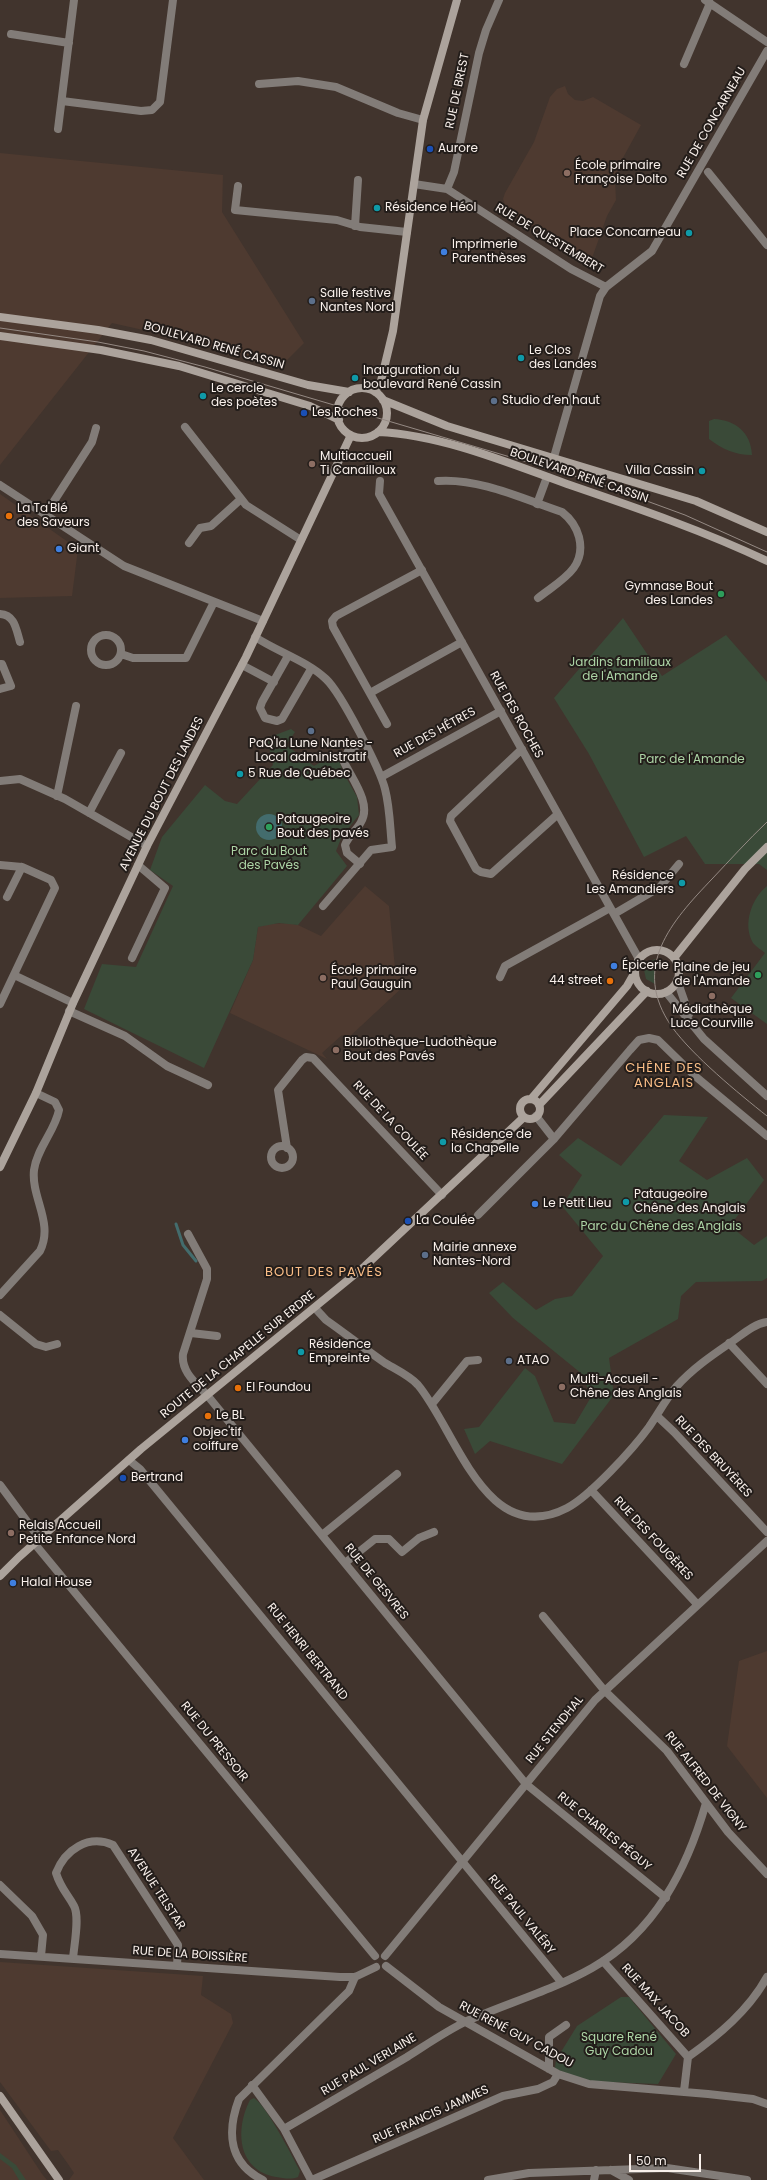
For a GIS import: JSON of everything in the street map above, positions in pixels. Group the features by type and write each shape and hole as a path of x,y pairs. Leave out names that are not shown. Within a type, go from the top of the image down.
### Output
{"street":[{"path":"58,130 74,0"},
{"path":"62,101 141,111 152,110 160,102 173,0"},
{"path":"375,392 381,381 393,331 423,120 457,0"},
{"name":"RUE DE BREST","path":"447,189 454,172 479,53 486,30 499,0"},
{"path":"684,64 708,1 767,42"},
{"path":"10,34 69,43"},
{"name":"RUE DE CONCARNEAU","path":"554,457 600,296 606,287 652,251 767,51"},
{"path":"259,84 298,81 330,85 355,93 398,113 423,120"},
{"path":"708,172 767,245"},
{"path":"355,226 358,180"},
{"name":"RUE DE QUESTEMBERT","path":"414,184 447,189 571,269 606,287"},
{"path":"238,186 235,210 337,220 355,226 408,232"},
{"name":"BOULEVARD RENÉ CASSIN","path":"0,317 98,330 151,340 308,385 349,392"},
{"path":"0,336 101,350 179,366 310,406 338,420"},
{"path":"362,388 375,392 384,400 386,418 378,432 365,437 351,435 342,427 338,420 339,404 349,392 362,388"},
{"name":"BOULEVARD RENÉ CASSIN","path":"384,400 427,420 696,501 767,532"},
{"path":"184,427 246,504 301,540"},
{"path":"45,515 92,442 96,428"},
{"name":"BOULEVARD RENÉ CASSIN","path":"378,432 429,439 547,477 698,531 767,561"},
{"name":"AVENUE DU BOUT DES LANDES","path":"0,1167 36,1093 69,1011 147,846 242,664 333,476 351,435"},
{"path":"537,504 547,477"},
{"path":"438,481 455,480 485,486 562,512 572,520 582,548 579,560 572,572 538,598"},
{"name":"RUE DES ROCHES","path":"380,481 379,494 639,959"},
{"path":"0,485 124,566 263,621"},
{"path":"190,543 200,528 211,526 241,499"},
{"path":"387,724 332,627 332,621 336,616 422,570"},
{"path":"121,654 133,658 186,658 214,602"},
{"path":"0,614 7,614 12,619 20,642"},
{"path":"255,637 311,669 326,679 336,690 364,742 381,777 385,790 392,847 371,850 323,906"},
{"path":"370,693 462,642"},
{"path":"288,656 260,708 265,718 277,722 284,716 311,669"},
{"path":"0,664 2,664 11,686 0,689"},
{"path":"242,664 274,682"},
{"path":"57,796 76,706"},
{"name":"RUE DES HÊTRES","path":"381,777 501,711"},
{"path":"360,864 347,852 345,845 363,819 365,811 364,802 344,762 348,751 364,742"},
{"path":"522,749 451,816 450,821 476,869 487,875 491,874 558,814"},
{"path":"89,813 121,752"},
{"path":"0,782 20,779 57,796 147,846"},
{"path":"674,958 745,869 767,847"},
{"path":"500,977 505,966 660,888 679,864"},
{"path":"0,865 22,867 51,880 55,888 0,1004"},
{"path":"132,958 165,888 138,865"},
{"path":"7,897 22,867"},
{"path":"531,1099 627,986 635,972 639,959 648,951 665,951 674,958 679,969 677,980 681,997 693,1024"},
{"path":"635,972 639,985 647,991 655,994 666,992 677,980"},
{"path":"14,975 73,1003"},
{"path":"539,1105 647,991"},
{"path":"666,992 709,1044 767,1096"},
{"path":"69,1011 125,1036 167,1066 208,1085"},
{"path":"478,1215 554,1139 639,1040 649,1038 658,1040 695,1076 767,1136"},
{"name":"RUE DE LA COULÉE","path":"287,1148 278,1090 302,1060 306,1057 313,1058 442,1195"},
{"path":"0,1295 40,1251 44,1243 44,1221 34,1170 43,1145 59,1110 55,1102 36,1093"},
{"path":"526,1099 536,1101 539,1105 540,1110 536,1116 530,1119 524,1117 520,1111 520,1105 526,1099"},
{"path":"536,1116 554,1139"},
{"name":"ROUTE DE LA CHAPELLE SUR ERDRE","path":"0,1576 37,1541 130,1460 365,1266 524,1117"},
{"name":"RUE DE GESVRES","path":"188,1234 207,1269 207,1279 182,1361 185,1371 208,1395 526,1784"},
{"path":"315,1308 326,1320 417,1384 432,1404 480,1485 506,1509 525,1516 546,1515 567,1508 591,1490 634,1445 657,1416 676,1388 694,1369 729,1343 760,1323 767,1322"},
{"path":"0,1315 36,1344 46,1347 57,1344"},
{"path":"191,1333 217,1336"},
{"path":"729,1343 767,1384"},
{"path":"432,1404 467,1361 478,1360"},
{"name":"RUE DES BRUYÈRES","path":"657,1416 674,1432 767,1532"},
{"name":"RUE HENRI BERTRAND","path":"130,1460 140,1469 463,1862"},
{"path":"322,1535 397,1474"},
{"name":"RUE DU PRESSOIR","path":"0,1486 37,1541 374,1956"},
{"name":"RUE DES FOUGÈRES","path":"591,1490 697,1604"},
{"path":"345,1563 375,1539 389,1539 402,1552 419,1538 434,1532"},
{"name":"RUE STENDHAL","path":"385,1956 604,1690 767,1541"},
{"name":"RUE ALFRED DE VIGNY","path":"543,1616 604,1690 667,1750 728,1832 767,1874"},
{"name":"RUE CHARLES PÉGUY","path":"526,1784 666,1898"},
{"name":"RUE PAUL VERLAINE","path":"284,2129 466,2022 562,1983 603,1961 642,1926 666,1898 682,1870 695,1840 706,1803"},
{"name":"AVENUE TELSTAR","path":"73,1959 77,1914 74,1906 61,1888 56,1873 61,1860 72,1849 92,1842 104,1841 113,1845 178,1945 177,1966"},
{"name":"RUE PAUL VALÉRY","path":"463,1862 562,1983"},
{"path":"0,1885 32,1916 43,1935 41,1956"},
{"name":"RUE DE LA BOISSIÈRE","path":"0,1954 355,1977 376,1967"},
{"path":"378,1954 385,1956 388,1962 386,1966 376,1967 373,1960 374,1956 378,1954"},
{"name":"RUE MAX JACOB","path":"603,1961 688,2057"},
{"name":"RUE RENÉ GUY CADOU","path":"386,1966 439,2007 558,2074 589,2084 684,2091 753,2099 767,2104"},
{"path":"263,2180 244,2166 235,2151 231,2132 232,2118 240,2099 252,2085 349,1991 355,1977"},
{"path":"684,2091 688,2057 710,2041 734,2020 750,2002 767,1977"},
{"path":"549,2069 549,2037 566,2025"},
{"name":"RUE FRANCIS JAMMES","path":"312,2180 503,2096 538,2088 553,2082 558,2074"},
{"path":"252,2085 284,2129 312,2180"},
{"path":"0,2096 59,2180"},
{"path":"488,2180 529,2172 667,2168 710,2177 747,2180"},
{"path":"610,2169 629,2180"},
{"path":"594,2180 596,2170"},
{"path":"553,2180 558,2171"}],"shaded area":[{"name":"École primaire Françoise Dolto","path":"565,86 568,94 575,100 583,101 593,97 641,125 619,165 615,181 616,200 607,216 592,258 586,260 509,211 510,209 506,207 503,199 534,142 550,97 557,89"},
{"path":"0,153 223,175 222,212 304,343 279,368 192,341 112,323 0,465"},
{"path":"0,494 78,549 72,596 0,598"},
{"name":"École primaire Paul Gauguin","path":"365,886 389,906 395,968 405,985 347,1039 342,1035 322,1053 327,1059 230,1013 253,960 258,927 267,924 288,923 298,925 321,936"},
{"path":"767,1651 767,1798 727,1746 739,1661"},
{"path":"0,1962 203,1976 201,1995 231,2014 233,2023 173,2138 204,2180 69,2180 74,2173 68,2164 58,2150 51,2151 0,2082"},
{"path":"0,2110 42,2174 47,2180 0,2180"}],"green space":[{"path":"714,419 729,422 740,429 749,440 752,455 729,451 709,439 709,421"},
{"name":"Parc de l'Amande","path":"623,618 662,676 726,635 767,682 767,870 759,864 705,864 686,836 644,857 589,754 554,698"},
{"name":"Parc du Bout des Pavés","path":"291,729 295,732 286,745 314,766 337,753 342,770 357,797 359,815 342,836 336,851 347,866 298,925 279,923 258,927 253,960 204,1068 84,1009 102,964 136,967 173,886 150,870 162,837 205,785 225,801 237,804 273,765 267,738"},
{"name":"Plaine de jeu de l'Amande","path":"767,886 767,1024 731,998 765,953 753,943 748,928 750,912 753,904"},
{"path":"655,959 655,984 646,979 644,970 648,962"},
{"name":"Parc du Chêne des Anglais","path":"664,1115 708,1117 679,1161 707,1180 747,1158 764,1180 730,1226 754,1245 767,1236 767,1278 762,1281 696,1282 681,1296 678,1319 609,1358 614,1395 562,1464 490,1441 475,1454 464,1429 479,1427 525,1368 535,1376 554,1422 575,1424 591,1397 582,1374 513,1318 489,1293 503,1282 536,1310 555,1299 572,1296 603,1256 562,1206 582,1175 559,1155 578,1138 621,1166"},
{"name":"Square René Guy Cadou","path":"621,1997 629,1997 676,2054 658,2084 579,2081 555,2068 556,2060 577,2026"},
{"path":"254,2098 266,2111 285,2143 300,2171 298,2177 284,2178 263,2173 253,2166 247,2157 243,2147 241,2135 242,2123 250,2100"},
{"path":"0,2153 16,2165 26,2180 19,2180 12,2168 0,2159"}],"water":[{"name":"Pataugeoire Bout des pavés","path":"269,814 278,818 282,827 278,836 269,840 260,836 256,827 260,818"}],"waterway":[{"path":"176,1224 183,1245 196,1261"}],"tram line":[{"path":"0,328 98,342 144,351 205,367 595,482 685,515 767,552"},
{"path":"767,822 697,895 671,928 661,946 656,965 655,984 660,1005 672,1027 681,1038 716,1074 767,1116"}],"place":[{"name":"Aurore","path":"430,149"},
{"name":"École primaire Françoise Dolto","path":"567,173"},
{"name":"Résidence Héol","path":"377,208"},
{"name":"Place Concarneau","path":"689,233"},
{"name":"Imprimerie Parenthèses","path":"444,252"},
{"name":"Salle festive Nantes Nord","path":"312,301"},
{"name":"Le Clos des Landes","path":"521,358"},
{"name":"Inauguration du boulevard René Cassin","path":"355,378"},
{"name":"Le cercle des poètes","path":"203,396"},
{"name":"Studio d’en haut","path":"494,401"},
{"name":"Les Roches","path":"304,413"},
{"name":"Multiaccueil Ti Canailloux","path":"312,464"},
{"name":"Villa Cassin","path":"702,471"},
{"name":"La Ta'Blé des Saveurs","path":"9,516"},
{"name":"Giant","path":"59,549"},
{"name":"Gymnase Bout des Landes","path":"721,594"},
{"name":"PaQ'la Lune Nantes - Local administratif","path":"311,731"},
{"name":"5 Rue de Québec","path":"240,774"},
{"name":"Pataugeoire Bout des pavés","path":"269,827"},
{"name":"Résidence Les Amandiers","path":"682,883"},
{"name":"Épicerie","path":"614,966"},
{"name":"Plaine de jeu de l'Amande","path":"758,975"},
{"name":"École primaire Paul Gauguin","path":"323,978"},
{"name":"44 street","path":"610,981"},
{"name":"Médiathèque Luce Courville","path":"712,996"},
{"name":"Bibliothèque-Ludothèque Bout des Pavés","path":"336,1050"},
{"name":"Résidence de la Chapelle","path":"443,1142"},
{"name":"Pataugeoire Chêne des Anglais","path":"626,1202"},
{"name":"Le Petit Lieu","path":"535,1204"},
{"name":"La Coulée","path":"408,1221"},
{"name":"Mairie annexe Nantes-Nord","path":"425,1255"},
{"name":"Résidence Empreinte","path":"301,1352"},
{"name":"ATAO","path":"509,1361"},
{"name":"Multi-Accueil - Chêne des Anglais","path":"562,1387"},
{"name":"El Foundou","path":"238,1388"},
{"name":"Le BL","path":"208,1416"},
{"name":"Objec'tif coiffure","path":"185,1440"},
{"name":"Bertrand","path":"123,1478"},
{"name":"Relais Accueil Petite Enfance Nord","path":"11,1533"},
{"name":"Halal House","path":"13,1583"}],"district":[{"name":"CHÊNE DES ANGLAIS","path":"664,1076"},
{"name":"BOUT DES PAVÉS","path":"324,1273"}],"park label":[{"name":"Jardins familiaux de l'Amande","path":"620,670"}]}
